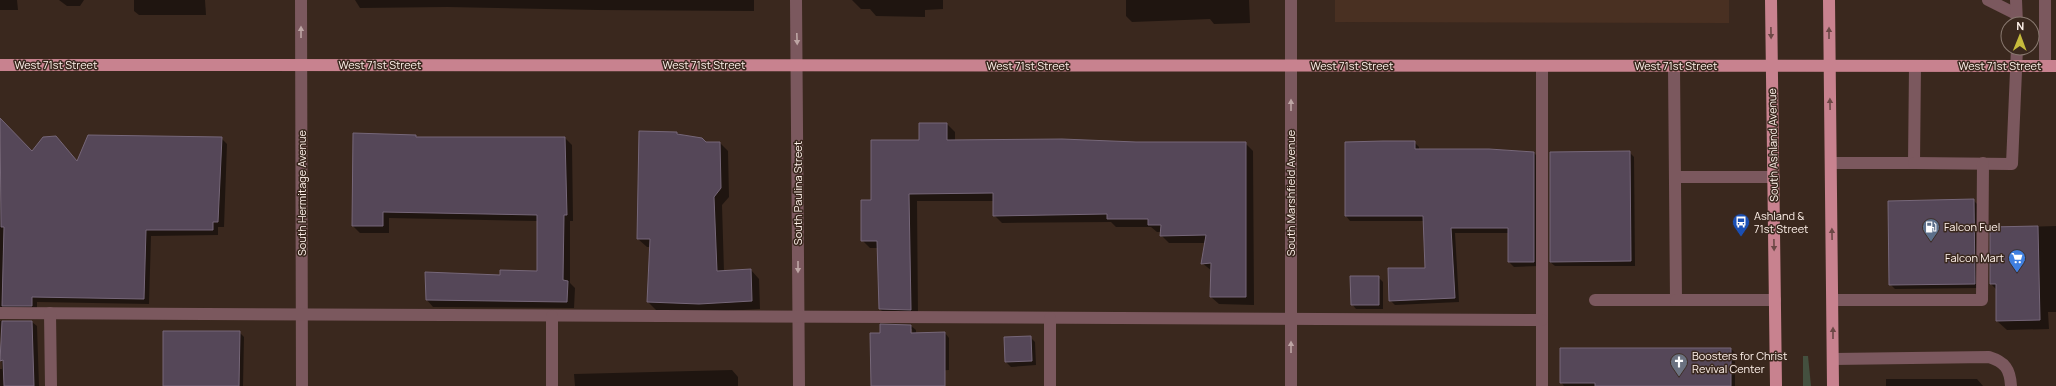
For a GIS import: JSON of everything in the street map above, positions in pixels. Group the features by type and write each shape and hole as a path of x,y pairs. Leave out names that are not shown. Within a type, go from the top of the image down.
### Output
{"main road":[{"name":"South Ashland Avenue","path":"1771,0 1776,386"},
{"path":"1829,0 1833,386"},
{"name":"West 71st Street","path":"0,65 2050,66"}],"street":[{"name":"South Hermitage Avenue","path":"301,0 302,386"},
{"name":"South Paulina Street","path":"796,0 799,386"},
{"name":"South Marshfield Avenue","path":"1291,0 1291,386"},
{"path":"1988,0 2012,16"},
{"path":"2016,0 2016,16"},
{"path":"2045,0 2050,66"},
{"path":"1831,163 2012,164 2017,56"},
{"path":"1542,66 1542,386"},
{"path":"1674,66 1676,300"},
{"path":"1914,66 1914,163"},
{"path":"1833,300 1982,300 1983,163"},
{"path":"1675,177 1774,177"},
{"path":"1595,300 1775,300"},
{"path":"0,313 1542,320"},
{"path":"50,313 51,386"},
{"path":"552,316 552,386"},
{"path":"1050,318 1050,386"},
{"path":"1833,359 1989,357 2001,361 2010,374 2011,386"}],"shaded area":[{"path":"1335,0 1729,0 1729,23 1335,22"}],"green space":[{"path":"1803,356 1808,356 1811,386 1803,386"}],"building":[{"path":"0,118 32,151 43,137 56,136 77,161 88,135 222,137 218,222 213,222 213,230 146,230 144,299 32,297 32,306 2,306 4,227 1,227"},
{"path":"919,123 947,123 947,140 1062,139 1136,142 1246,142 1246,297 1210,297 1211,263 1201,264 1206,235 1160,236 1161,225 1148,225 1148,219 1107,219 1107,214 993,216 993,193 909,194 911,310 879,309 877,241 861,241 861,200 871,200 871,140 919,140"},
{"path":"639,131 677,132 677,134 702,138 706,142 720,142 721,188 714,197 717,271 751,269 752,301 699,304 647,302 650,239 637,239"},
{"path":"353,133 416,135 416,137 565,137 567,215 564,215 563,280 568,281 567,302 426,300 425,272 500,275 500,270 537,271 537,215 383,212 383,226 352,226"},
{"path":"1415,141 1415,149 1489,149 1534,152 1534,262 1508,262 1508,228 1451,228 1455,298 1389,301 1388,268 1425,268 1423,216 1345,216 1345,142"},
{"path":"1630,151 1631,261 1550,262 1550,152"},
{"name":"Falcon Fuel","path":"1974,199 1975,284 1889,285 1888,201"},
{"name":"Falcon Mart","path":"2038,226 2040,320 1996,321 1996,284 1990,284 1990,227"},
{"path":"1350,276 1379,276 1379,305 1351,305"},
{"path":"2,321 32,321 34,386 4,386 3,360 0,361"},
{"path":"880,324 911,325 911,333 945,332 945,386 871,386 870,333 880,333"},
{"path":"163,331 240,331 239,386 163,386"},
{"path":"1031,336 1032,361 1005,362 1004,337"},
{"path":"1560,348 1731,348 1731,386 1595,386 1595,383 1560,383"}],"place":[{"name":"Ashland & 71st Street","path":"1741,237"},
{"name":"Falcon Fuel","path":"1931,242"},
{"name":"Falcon Mart","path":"2017,273"},
{"name":"Boosters for Christ Revival Center","path":"1679,377"}]}
